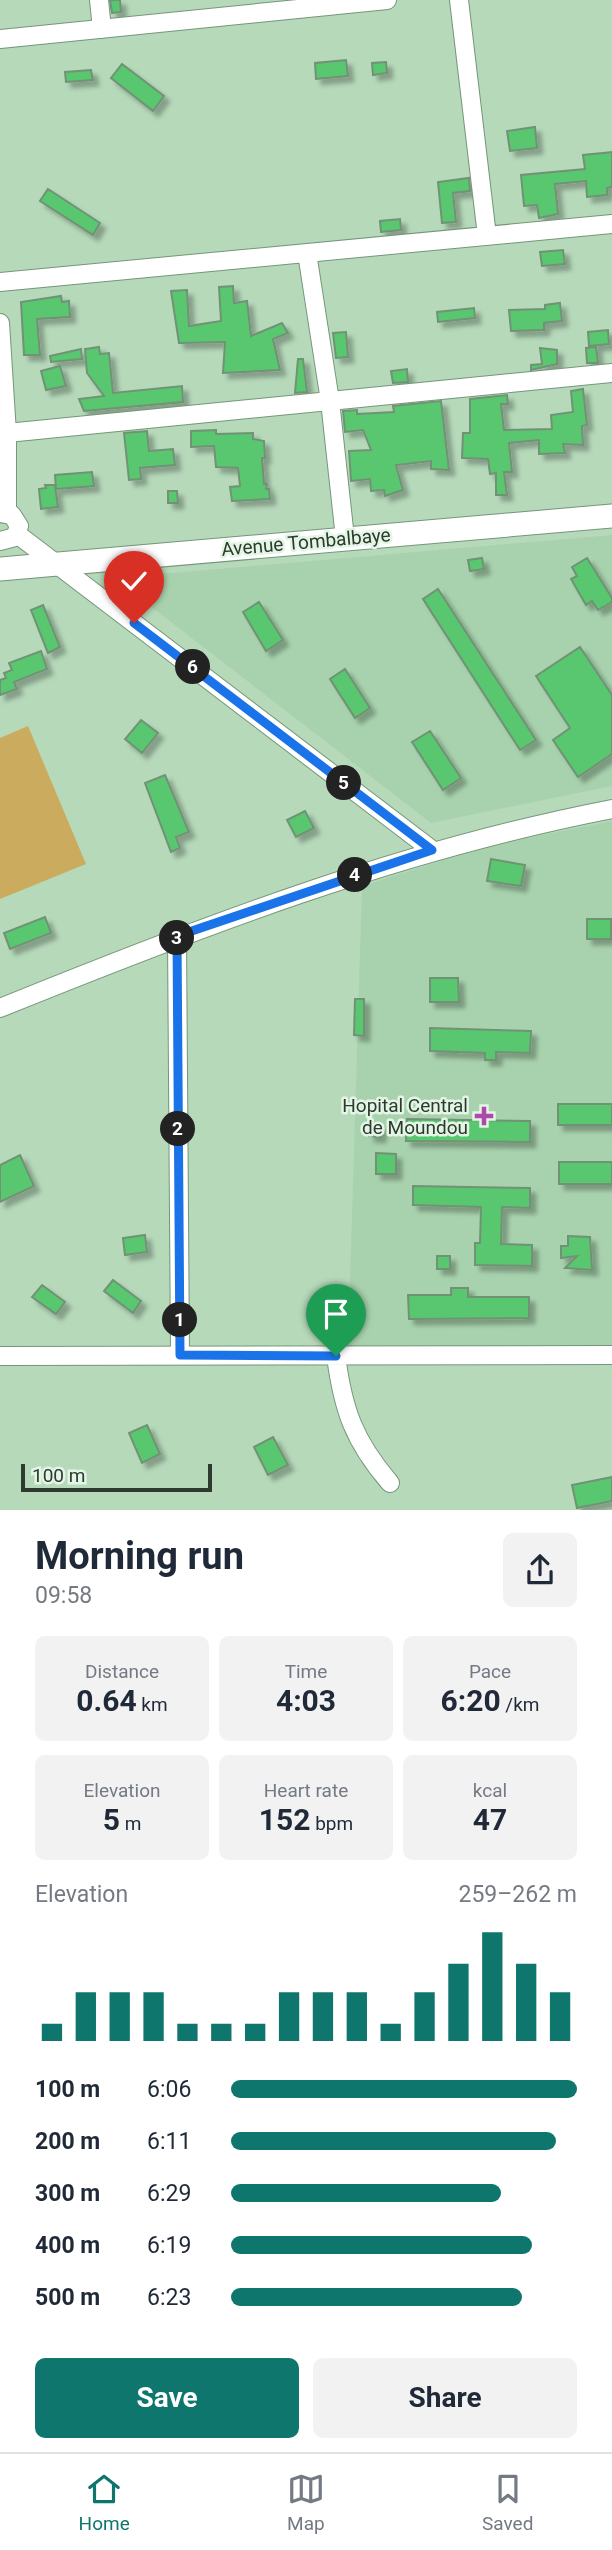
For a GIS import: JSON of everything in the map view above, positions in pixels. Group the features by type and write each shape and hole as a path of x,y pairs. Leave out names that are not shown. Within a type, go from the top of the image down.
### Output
{"main road":[{"name":"Avenue Tombalbaye","path":"0,569 60,566 345,538 612,516"}],"street":[{"path":"99,0 102,29"},
{"path":"0,39 102,29 215,8 387,0"},
{"path":"458,0 487,236"},
{"path":"0,282 612,224"},
{"path":"307,253 330,401 345,538"},
{"path":"0,323 7,433 3,513 17,520 17,534 11,540 0,542"},
{"path":"7,433 612,373"},
{"path":"17,534 432,850"},
{"path":"0,1007 177,936 432,850 612,809"},
{"path":"177,936 180,1355"},
{"path":"0,1356 612,1355"},
{"path":"336,1356 341,1398 352,1427 365,1453 390,1483"}],"shaded area":[{"path":"612,535 612,786 431,823 114,578"},
{"path":"28,726 86,864 0,899 0,738"},
{"name":"Hopital Central de Moundou","path":"612,821 612,1347 348,1348 362,886 491,845"}],"building":[{"path":"110,0 120,0 121,12 112,13"},
{"path":"346,60 348,76 316,79 315,63"},
{"path":"386,62 387,73 373,75 372,63"},
{"path":"122,64 164,96 153,111 111,78"},
{"path":"91,70 93,80 66,82 65,72"},
{"path":"535,127 537,148 510,151 507,131"},
{"path":"612,152 612,187 607,188 607,195 587,197 586,181 555,184 558,214 539,218 537,205 524,206 521,175 585,169 583,155"},
{"path":"469,178 470,191 453,193 456,222 442,223 438,182"},
{"path":"48,189 100,223 93,235 40,201"},
{"path":"400,219 401,230 381,232 380,221"},
{"path":"563,250 565,264 542,266 540,252"},
{"path":"233,286 234,303 247,301 251,336 282,323 288,333 273,339 280,370 223,373 225,342 179,343 171,291 187,290 189,326 221,321 219,287"},
{"path":"61,296 62,302 69,301 70,317 37,319 40,355 24,355 21,302"},
{"path":"560,303 562,321 544,323 544,330 511,331 509,310 545,309 545,305"},
{"path":"474,308 475,318 438,322 437,312"},
{"path":"608,330 609,344 589,346 588,332"},
{"path":"346,332 348,357 336,358 333,333"},
{"path":"99,347 100,354 109,353 113,393 182,386 183,402 84,411 79,399 104,396 87,373 85,349"},
{"path":"596,347 598,363 587,363 586,348"},
{"path":"540,348 557,350 557,364 531,370 531,365 542,364"},
{"path":"81,349 82,359 51,362 50,356"},
{"path":"298,359 303,359 307,392 295,393"},
{"path":"60,366 66,386 46,390 41,371"},
{"path":"407,369 408,382 393,383 391,371"},
{"path":"583,389 587,425 582,426 583,445 563,444 565,453 539,454 539,440 509,443 512,472 504,472 507,495 496,495 496,473 490,474 488,459 462,458 463,433 470,433 470,399 507,395 508,404 501,404 504,430 552,429 551,415 573,412 571,391"},
{"path":"441,401 449,470 431,469 431,461 396,465 403,490 385,496 384,490 371,491 370,479 351,481 349,451 371,450 363,430 345,432 343,411 357,410 357,414 394,412 393,406"},
{"path":"216,430 216,434 253,433 253,439 264,441 264,484 267,484 266,489 269,489 270,499 232,501 230,487 240,486 238,468 216,467 214,446 191,447 191,431"},
{"path":"147,431 149,451 173,449 175,465 140,468 141,479 129,480 124,433"},
{"path":"92,472 94,486 56,489 55,475"},
{"path":"45,485 55,485 58,507 41,509 39,489 46,488"},
{"path":"168,491 177,491 178,503 168,503"},
{"path":"482,558 484,569 470,571 468,560"},
{"path":"587,558 612,598 612,602 598,610 592,601 586,605 571,579 577,576 572,567"},
{"path":"438,589 536,740 520,750 423,599"},
{"path":"259,602 283,640 266,651 243,612"},
{"path":"43,605 60,647 48,653 31,610"},
{"path":"580,647 612,695 612,754 578,777 553,740 570,728 536,676"},
{"path":"41,651 47,669 14,682 17,689 0,695 0,680 6,678 4,673 12,670 9,663"},
{"path":"345,669 370,708 355,718 330,679"},
{"path":"141,720 158,733 142,753 125,739"},
{"path":"430,731 461,778 443,790 412,742"},
{"path":"165,775 189,832 176,837 180,848 171,852 145,783"},
{"path":"305,811 314,828 296,837 287,820"},
{"path":"491,859 525,865 521,886 487,881"},
{"path":"45,917 51,933 10,949 4,933"},
{"path":"587,919 611,919 611,939 587,939"},
{"path":"430,978 458,978 459,1002 430,1002"},
{"path":"355,999 364,999 364,1036 354,1035"},
{"path":"430,1028 531,1031 530,1053 496,1052 496,1060 485,1060 485,1053 430,1051"},
{"path":"558,1104 612,1104 612,1125 558,1125"},
{"path":"407,1119 530,1121 530,1142 406,1141"},
{"path":"370,1124 381,1125 380,1137 369,1136"},
{"path":"376,1153 396,1154 396,1174 376,1174"},
{"path":"20,1155 34,1186 0,1202 0,1165"},
{"path":"559,1162 612,1162 612,1184 559,1184"},
{"path":"413,1186 530,1188 530,1208 502,1207 501,1244 532,1245 532,1266 475,1265 475,1243 480,1243 481,1207 413,1205"},
{"path":"145,1235 147,1252 125,1255 123,1238"},
{"path":"568,1236 590,1237 592,1270 565,1268 577,1256 561,1258 561,1246 568,1246"},
{"path":"437,1256 450,1256 450,1269 437,1269"},
{"path":"113,1280 141,1301 133,1313 104,1291"},
{"path":"42,1285 65,1302 56,1314 32,1297"},
{"path":"451,1288 468,1288 468,1297 529,1297 529,1318 409,1319 408,1295 451,1295"},
{"path":"147,1425 160,1454 142,1463 129,1433"},
{"path":"273,1437 288,1465 268,1475 254,1447"},
{"path":"612,1477 612,1501 577,1508 572,1485"}],"place":[{"name":"Hopital Central de Moundou","path":"484,1116"}],"route":[{"path":"134,623 432,850 177,936 180,1355 336,1356"}]}
